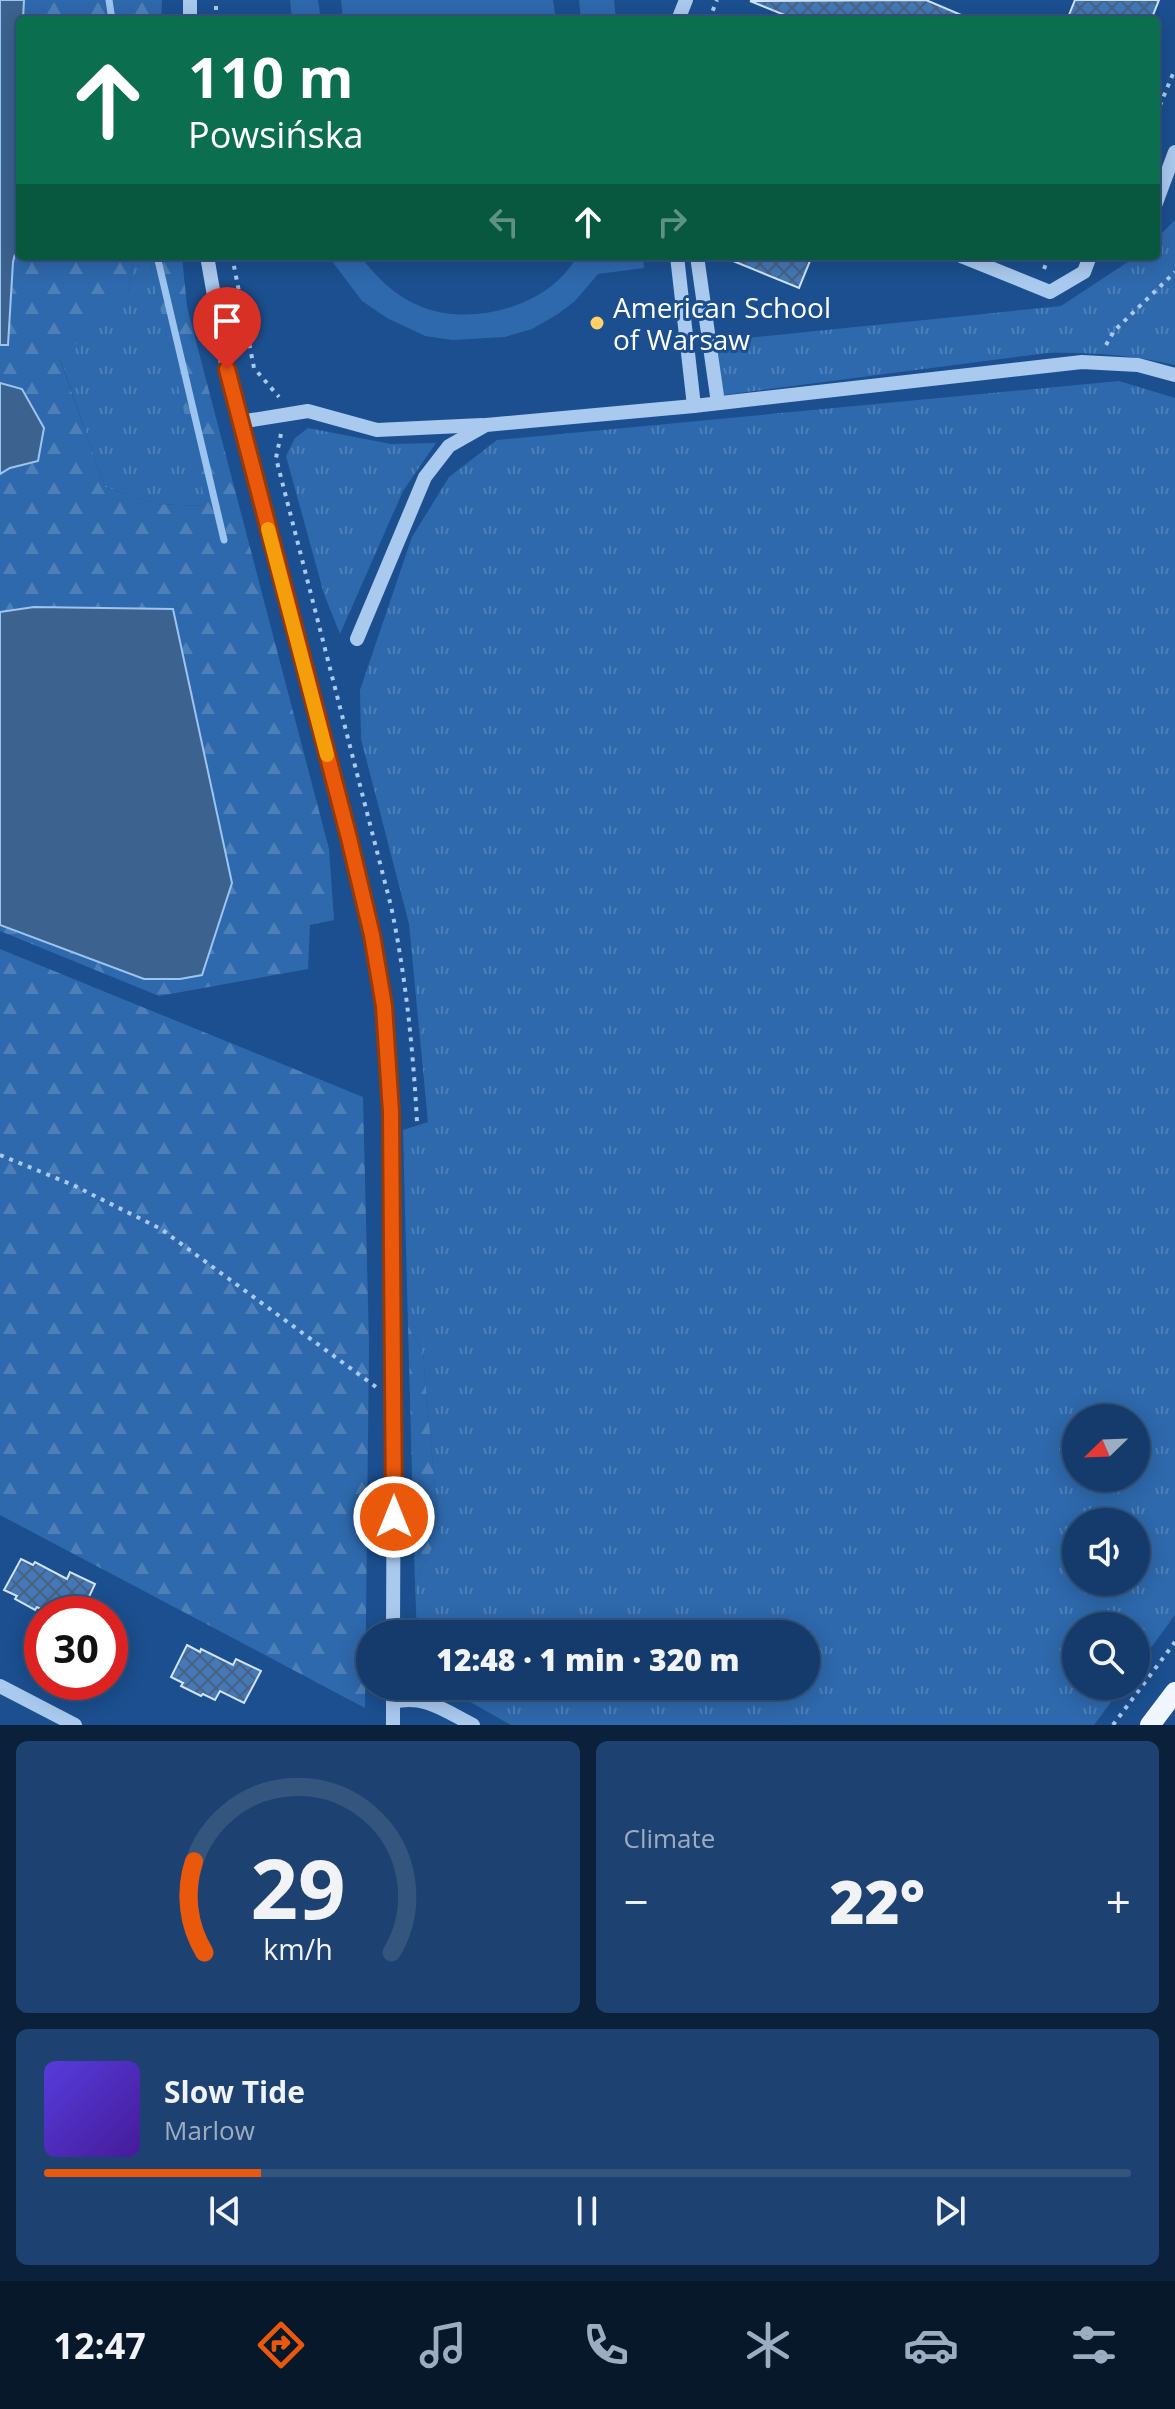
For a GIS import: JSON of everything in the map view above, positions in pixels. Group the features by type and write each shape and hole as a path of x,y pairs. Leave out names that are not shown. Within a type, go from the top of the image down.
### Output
{"main road":[{"path":"1150,1725 1175,1692"}],"street":[{"path":"1160,192 1175,152"},
{"path":"208,260 227,369 372,935 384,1006 391,1112 393,1620"},
{"path":"677,260 694,406"},
{"path":"698,260 718,403"},
{"path":"971,260 1050,292 1084,272 1088,260"},
{"path":"240,422 308,411 377,430 486,425 1098,362 1138,365 1175,375"},
{"path":"357,639 425,477 449,446 486,425"},
{"path":"0,1686 75,1725"},
{"path":"393,1725 393,1702 409,1698 423,1700 473,1725"}],"path":[{"path":"772,16 774,10"},
{"path":"1160,105 1175,69"},
{"path":"233,260 254,368 279,398 282,430 276,458 388,891 401,954 417,1122"},
{"path":"1098,362 1114,331 1175,272"},
{"path":"0,1155 73,1185 161,1229 394,1401"},
{"path":"1113,1725 1175,1642"}],"green space":[{"path":"24,0 162,0 161,16 23,16"},
{"path":"290,0 318,0 320,16 292,16"},
{"path":"341,0 553,0 555,16 343,16"},
{"path":"579,0 614,0 616,16 581,16"},
{"path":"1175,220 1175,365 1111,355 1047,353 723,395 717,341 1061,306 1131,260 1160,260 1160,235"},
{"path":"16,250 16,260 133,260 128,293 60,359 105,487 156,504 206,506 149,260 182,260 187,307 329,849 334,920 310,925 308,969 159,996 0,931 0,345 7,345"},
{"path":"133,260 149,260 207,506 156,504 105,487 60,358 128,293"},
{"path":"331,260 363,260 380,279 404,298 442,313 464,314 508,308 530,299 549,288 574,260 643,260 644,268 598,274 575,301 558,314 532,329 505,337 452,340 425,336 387,318 362,301"},
{"path":"1119,381 1175,398 1175,1615 1150,1649 1150,1612 1062,1612 1062,1700 1113,1700 1094,1725 511,1725 467,1700 820,1700 820,1620 416,1620 415,1584 439,1534 423,1353 408,1326 403,1130 428,1122 409,924 361,739 360,690 412,537 449,477 497,440"},
{"path":"308,428 391,444 436,443 403,491 340,634 324,594 286,456 295,438"},
{"path":"0,949 363,1097 369,1345 366,1620 356,1620 356,1700 365,1700 365,1708 0,1515"},
{"path":"408,1326 423,1353 439,1534 415,1584"}],"shaded area":[{"path":"0,0 24,0 23,16 16,16 16,250 8,345 0,345"},
{"path":"0,383 22,389 44,428 38,461 10,468 0,474"},
{"path":"34,607 173,609 232,883 202,975 180,979 144,979 0,925 0,612"}],"building":[{"path":"926,0 964,16 787,16 750,1"},
{"path":"1075,0 1159,0 1153,16 1069,16"},
{"path":"731,260 810,260 799,288"},
{"path":"21,1559 33,1565 35,1562 67,1579 70,1572 95,1584 89,1596 24,1596 24,1604 15,1599 17,1596 4,1590"},
{"path":"187,1645 233,1665 236,1659 261,1671 244,1703 220,1691 215,1700 203,1694 201,1696 171,1677"}],"waterway":[{"path":"109,0 111,16"},
{"path":"158,260 224,540"}],"slow traffic":[{"path":"268,529 327,755"}],"place":[{"name":"American School of Warsaw","path":"597,323"}],"route":[{"path":"227,369 349,838 372,935 384,1006 391,1112 394,1517"}]}
